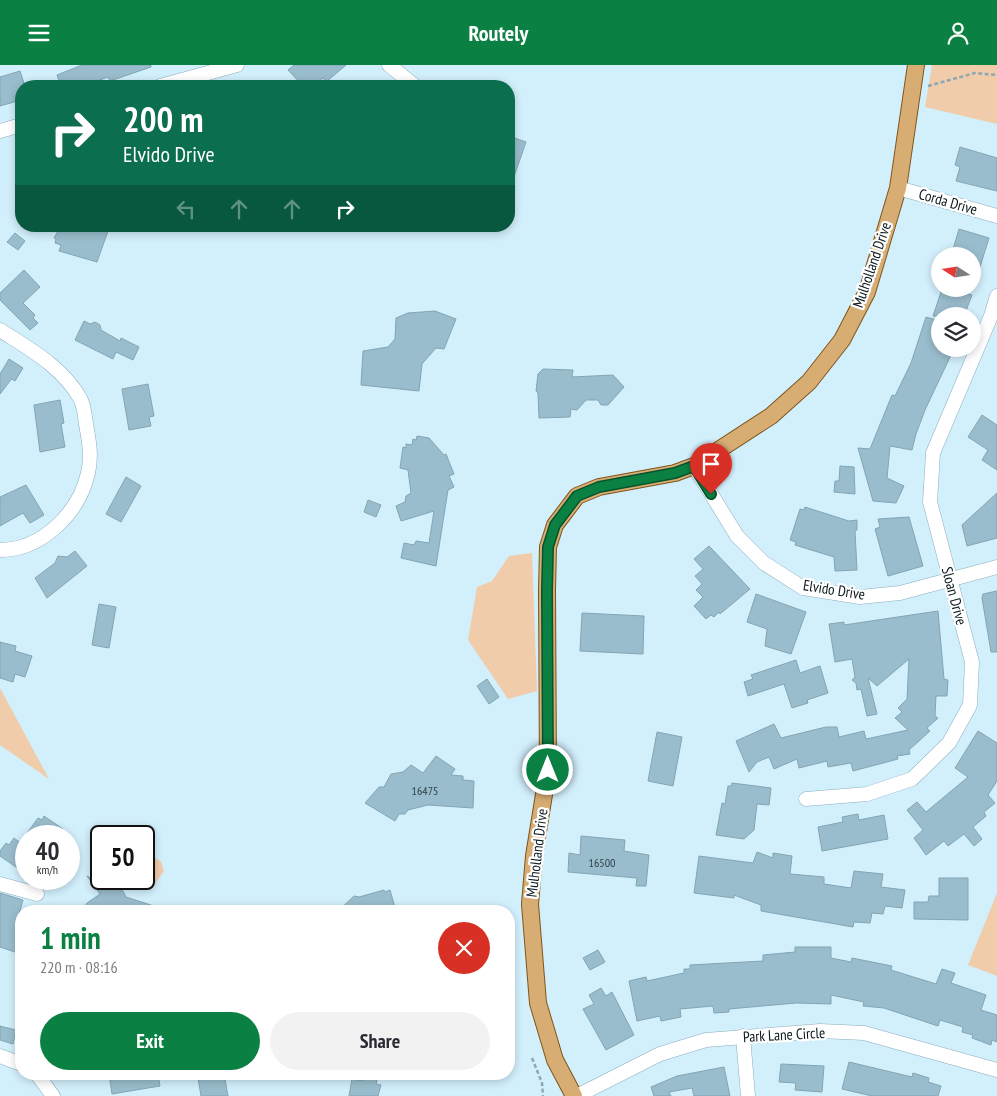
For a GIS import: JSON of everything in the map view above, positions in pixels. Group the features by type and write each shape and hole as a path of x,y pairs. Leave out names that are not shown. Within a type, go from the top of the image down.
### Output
{"main road":[{"name":"Mulholland Drive","path":"576,1096 555,1060 538,1003 530,904 534,856 548,770 548,547 555,525 577,496 599,487 675,473 694,466 771,416 809,382 842,340 867,292 898,188 916,65"}],"street":[{"path":"182,80 237,65"},
{"path":"389,65 408,80"},
{"path":"0,131 15,127"},
{"name":"Corda Drive","path":"898,188 997,216"},
{"name":"Sloan Drive","path":"806,799 867,794 912,779 949,743 970,705 972,662 949,581 930,502 933,453 991,316 997,296"},
{"path":"0,330 56,367 68,380 82,401 91,448 88,472 81,496 56,528 33,542 10,550 0,550"},
{"name":"Elvido Drive","path":"694,466 737,536 764,563 803,588 860,597 900,593 997,567"},
{"path":"0,884 37,894"},
{"name":"Park Lane Circle","path":"576,1096 660,1054 706,1040 820,1031 864,1033 997,1070"},
{"path":"743,1036 748,1096"},
{"path":"0,1056 15,1062"},
{"path":"41,1080 53,1096"}],"path":[{"path":"911,93 942,81 975,73 997,75"},
{"path":"532,1058 542,1083 543,1096"}],"shaded area":[{"path":"932,65 997,65 997,124 925,107"},
{"path":"532,553 537,691 508,699 468,640 477,587 492,581 509,556"},
{"path":"0,688 49,779 0,745"},
{"path":"155,857 161,862 164,871 155,883"},
{"path":"997,893 997,976 968,965"}],"building":[{"path":"82,65 151,65 151,67 113,80 110,80 108,77 100,80 59,80 57,75"},
{"path":"294,65 346,65 328,80 323,78 320,80 297,80 288,70"},
{"path":"20,71 23,80 15,80 15,102 0,106 0,77"},
{"path":"515,138 526,142 515,174"},
{"path":"960,147 997,158 997,191 956,181 960,167 955,165"},
{"path":"959,229 989,238 981,264 981,247 954,247"},
{"path":"58,232 108,232 97,262 59,251 61,245 55,243 56,239 54,238"},
{"path":"15,233 25,241 18,250 7,242"},
{"path":"24,270 40,287 23,303 35,315 33,318 38,323 30,330 0,300 0,293"},
{"path":"939,297 971,297 967,307 936,307"},
{"path":"435,311 456,319 444,349 436,348 422,364 419,391 361,385 363,351 388,347 395,339 396,318 408,313"},
{"path":"926,317 931,318 931,357 950,357 925,410 912,450 890,446 887,478 904,486 896,503 873,501 858,448 870,449 892,395 895,396 911,363"},
{"path":"84,321 90,324 95,322 100,325 101,330 120,341 121,338 139,347 133,360 116,352 113,359 75,340"},
{"path":"9,359 23,368 15,381 12,379 0,394 0,374"},
{"path":"543,369 573,370 572,377 613,375 624,387 608,405 601,405 598,400 586,400 577,410 571,409 570,417 539,418 538,393 536,391 538,374"},
{"path":"148,384 154,416 149,417 151,426 129,430 122,389"},
{"path":"60,400 64,423 61,424 65,447 40,452 34,405"},
{"path":"982,415 997,425 997,470 982,460 988,450 968,437"},
{"path":"417,436 429,438 444,455 446,454 454,474 449,476 454,487 448,490 436,566 401,558 404,543 414,545 416,541 429,543 434,511 401,521 396,506 405,502 406,496 411,493 408,470 400,468 403,447 406,448 406,444 412,445 413,439 416,440"},
{"path":"840,466 854,467 855,494 834,492 835,481 839,481"},
{"path":"126,477 141,486 121,522 106,514"},
{"path":"26,485 44,515 30,523 23,513 0,526 0,497"},
{"path":"997,493 997,538 967,546 962,525"},
{"path":"368,500 381,505 376,517 364,512"},
{"path":"805,507 849,521 857,520 857,530 855,531 857,570 835,571 834,557 795,545 796,542 790,540 800,509 804,510"},
{"path":"909,517 923,566 888,576 875,529 880,527 878,519"},
{"path":"709,546 750,589 720,614 719,612 714,617 711,615 706,619 694,606 703,597 696,590 702,584 695,576 703,569 694,559"},
{"path":"75,551 87,566 47,598 35,578 55,563 58,556 67,557"},
{"path":"997,591 997,652 991,652 982,598 983,594"},
{"path":"756,594 806,612 791,654 765,646 767,629 747,622"},
{"path":"99,604 116,607 109,648 92,645"},
{"path":"938,611 944,679 948,680 947,696 936,696 935,716 938,718 927,728 930,731 909,750 910,754 897,756 898,759 853,771 851,763 828,767 827,761 799,768 797,759 774,769 769,757 757,762 749,772 736,741 774,724 781,738 826,727 837,727 839,737 864,731 866,739 908,730 895,718 902,712 898,708 907,699 909,659 877,686 868,678 877,714 867,716 861,689 857,690 856,683 852,680 855,677 852,659 835,662 829,624 844,622 844,625"},
{"path":"582,613 644,616 643,654 580,651"},
{"path":"0,642 16,646 15,651 32,656 25,677 15,674 13,682 0,678"},
{"path":"796,660 800,673 820,666 828,693 807,700 808,703 792,708 784,684 748,696 744,682 753,679 751,675"},
{"path":"487,679 499,697 489,704 477,686"},
{"path":"978,731 997,743 997,781 988,795 995,803 984,812 986,816 973,827 982,839 974,846 964,834 948,846 944,841 926,855 914,838 923,830 907,810 917,802 926,812 968,777 955,768"},
{"path":"657,732 682,737 673,786 648,781"},
{"path":"436,756 455,769 451,775 463,776 463,780 474,781 473,808 428,805 408,810 405,814 399,814 395,821 365,803 379,787 384,787 391,774 403,772 411,765 423,773"},
{"path":"732,783 771,788 769,805 757,804 754,830 744,839 716,835 722,803 725,804 728,786 731,786"},
{"path":"858,814 859,820 884,815 888,839 822,851 818,827 843,822 842,817"},
{"path":"44,816 57,825 33,825 38,818 42,820"},
{"path":"581,836 625,840 624,851 649,855 646,886 636,886 637,878 568,872 569,853 580,855"},
{"path":"15,839 15,866 0,856 0,851 6,843 9,845"},
{"path":"757,852 773,858 773,853 792,856 790,874 824,877 824,884 851,888 854,871 883,874 881,887 905,890 902,908 885,906 883,914 872,913 870,923 854,922 853,927 761,911 761,905 734,895 734,898 694,893 699,856 753,863"},
{"path":"939,878 968,878 968,920 914,919 914,902 928,902 929,896 939,896"},
{"path":"97,890 120,890 123,891 126,897 151,905 86,905 100,894"},
{"path":"390,890 394,905 344,905 354,896 359,897"},
{"path":"0,893 23,900 22,905 15,905 15,952 0,947"},
{"path":"795,947 831,947 831,958 851,962 852,958 892,966 891,970 936,984 942,969 955,973 951,983 986,995 981,1010 997,1015 997,1042 992,1040 991,1045 972,1038 973,1035 962,1032 963,1027 940,1020 938,1026 884,1008 863,1006 864,1002 831,995 831,1004 796,1003 729,1009 729,1012 714,1013 713,1006 680,1009 681,1017 661,1021 660,1016 637,1021 629,981 646,977 647,981 684,973 684,969 690,969 690,965 763,961 763,955 795,952"},
{"path":"598,950 605,962 590,970 583,958"},
{"path":"601,988 606,996 612,992 634,1035 606,1050 583,1009 594,1004 589,995"},
{"path":"0,1026 15,1030 13,1044 0,1040"},
{"path":"849,1062 912,1077 913,1073 929,1078 928,1082 941,1086 938,1096 872,1096 842,1089"},
{"path":"781,1064 824,1066 822,1092 795,1090 796,1083 779,1082"},
{"path":"724,1067 730,1096 694,1096 692,1088 669,1092 671,1096 654,1096 651,1087 677,1076"},
{"path":"110,1080 159,1080 160,1086 112,1094"},
{"path":"198,1080 225,1080 228,1096 201,1096"},
{"path":"352,1080 377,1080 376,1084 381,1085 378,1096 349,1096"}],"route":[{"path":"548,770 548,547 555,525 565,509 577,496 599,487 675,473 694,466 711,494"}]}
